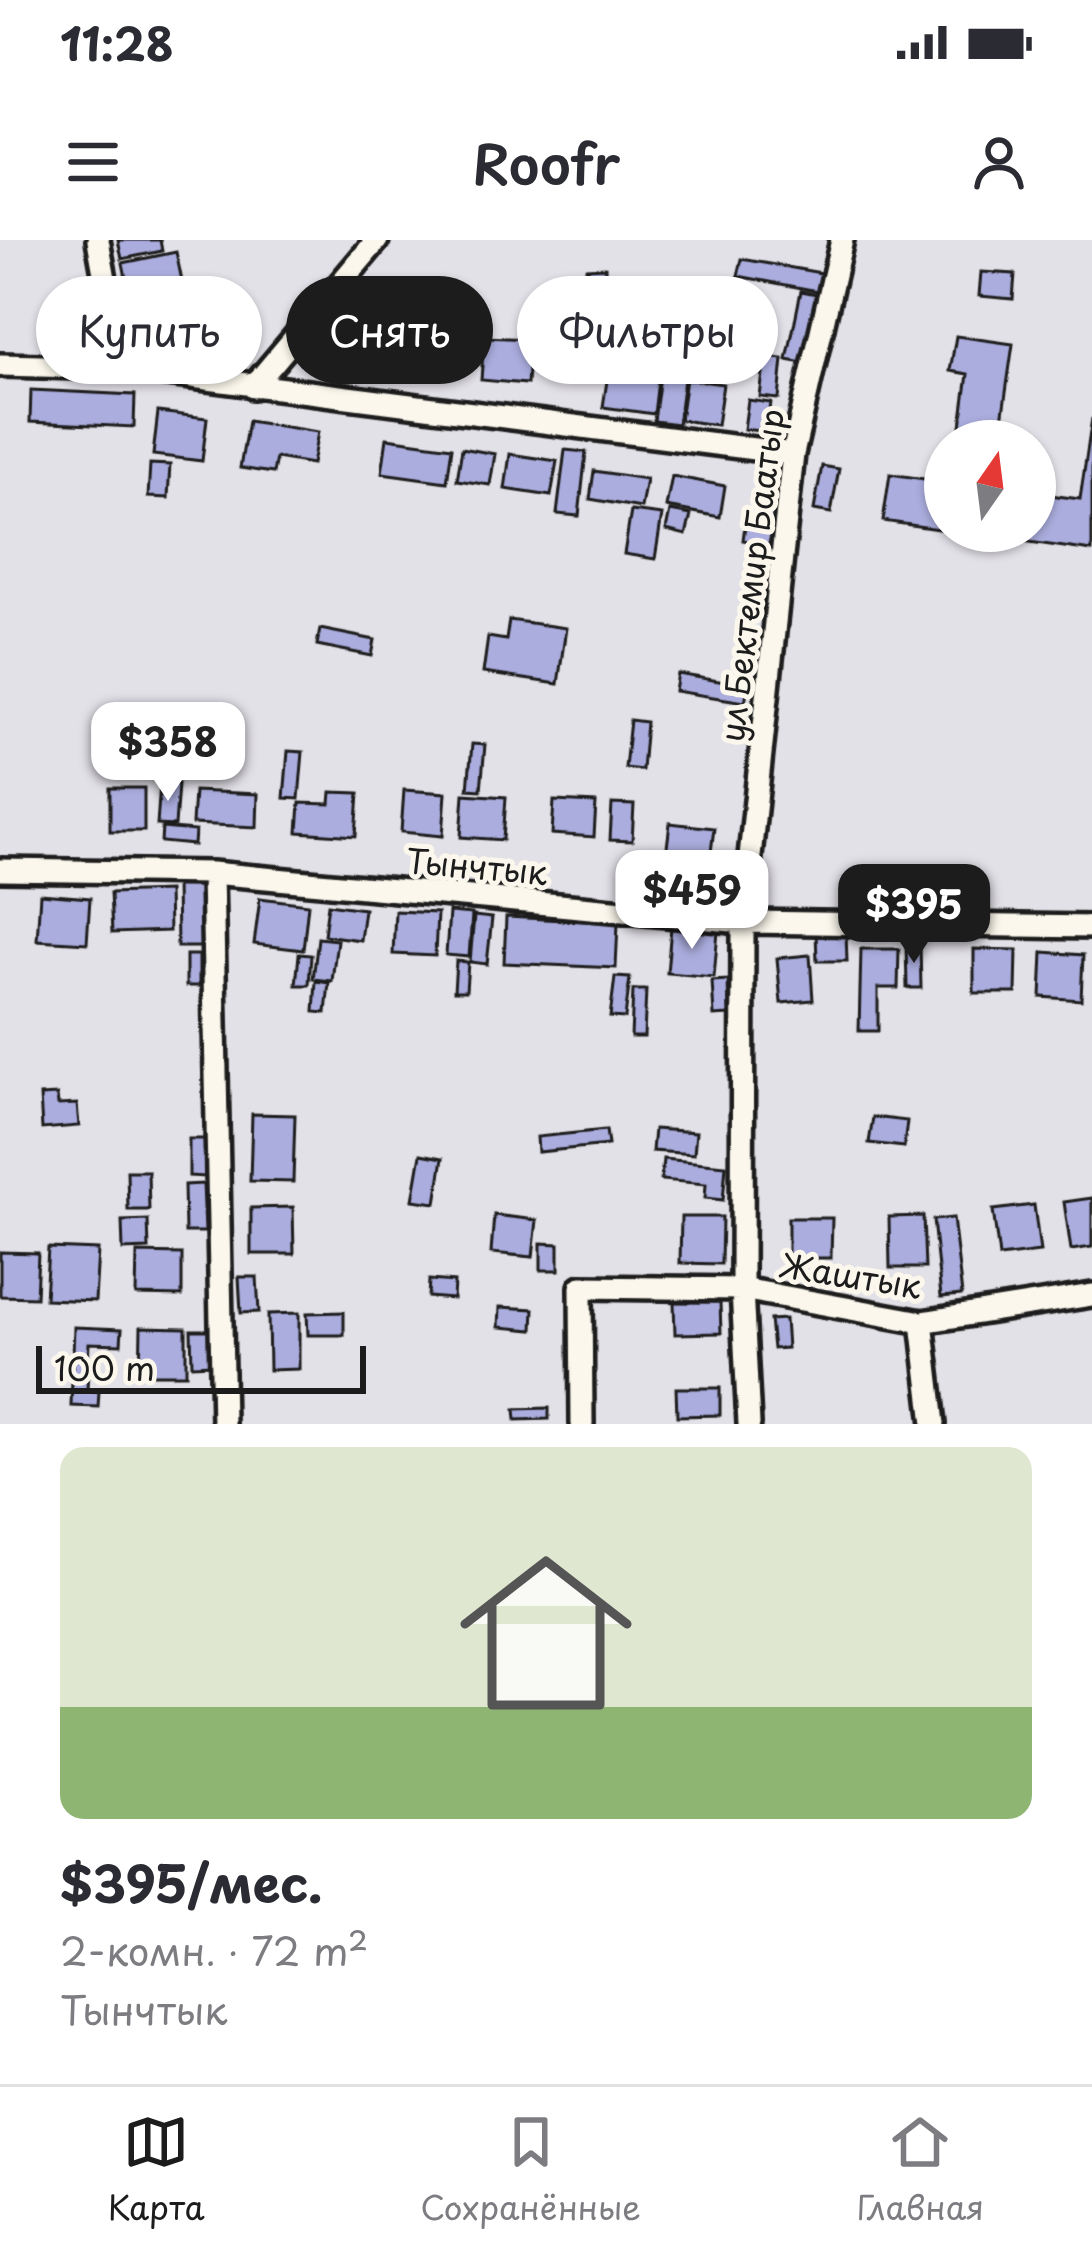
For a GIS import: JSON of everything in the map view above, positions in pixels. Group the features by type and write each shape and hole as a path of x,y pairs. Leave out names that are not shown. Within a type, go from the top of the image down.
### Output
{"street":[{"path":"98,240 104,276"},
{"path":"254,387 377,240"},
{"name":"ул Бектемир Баатыр","path":"748,1424 742,1289 743,922 793,454 842,240"},
{"path":"0,365 36,366"},
{"path":"233,384 793,454"},
{"name":"Тынчтык","path":"0,869 212,873 743,922 1092,927"},
{"path":"212,873 224,1424"},
{"name":"Жаштык","path":"582,1424 581,1287 742,1289 922,1322 1092,1295"},
{"path":"922,1322 934,1424"}],"building":[{"path":"118,240 160,240 162,251 122,259"},
{"path":"176,252 181,276 126,276 123,263"},
{"path":"742,259 821,273 818,291 778,284 778,276 738,276"},
{"path":"605,267 605,276 586,276 586,268"},
{"path":"981,272 1015,274 1013,299 979,296"},
{"path":"801,291 817,294 803,363 787,360"},
{"path":"956,336 1013,344 1002,420 962,420 968,374 950,371"},
{"path":"493,337 517,338 517,383 493,381"},
{"path":"778,358 783,359 779,399 760,397 762,384 778,384"},
{"path":"606,384 658,384 654,414 603,407"},
{"path":"659,384 683,384 678,424 654,421"},
{"path":"685,384 723,384 717,425 680,420"},
{"path":"31,390 135,395 134,427 30,422"},
{"path":"748,400 771,403 767,432 744,429"},
{"path":"158,412 207,418 202,461 153,455"},
{"path":"1092,418 1092,551 1056,546 1056,496 1080,499"},
{"path":"248,421 318,432 312,464 276,458 273,473 240,468"},
{"path":"387,438 452,447 447,482 382,473"},
{"path":"462,448 495,454 490,485 457,480"},
{"path":"565,450 586,452 579,516 557,514"},
{"path":"510,454 557,461 551,496 505,489"},
{"path":"150,464 170,465 168,498 148,497"},
{"path":"822,466 839,469 831,513 814,510"},
{"path":"594,471 646,479 641,508 590,499"},
{"path":"890,474 924,479 924,527 883,521"},
{"path":"672,476 725,486 720,517 666,507"},
{"path":"762,493 778,496 769,545 743,540 745,525 756,527"},
{"path":"631,511 662,515 655,559 624,554"},
{"path":"670,511 691,515 686,535 666,530"},
{"path":"509,620 566,628 558,684 483,673 488,637 506,640"},
{"path":"320,629 375,640 372,656 317,645"},
{"path":"678,674 748,686 745,702 675,691"},
{"path":"630,720 646,722 642,770 625,768"},
{"path":"472,744 485,745 481,790 468,789"},
{"path":"288,751 303,752 299,799 284,798"},
{"path":"160,783 178,784 175,826 157,825"},
{"path":"110,788 144,788 144,831 110,831"},
{"path":"404,790 446,793 443,836 401,832"},
{"path":"194,791 258,794 257,827 192,824"},
{"path":"331,792 359,793 356,836 298,832 300,803 330,804"},
{"path":"464,794 506,797 503,840 461,837"},
{"path":"554,801 596,803 594,837 552,834"},
{"path":"612,804 634,805 632,841 610,840"},
{"path":"670,823 714,828 707,885 663,880"},
{"path":"162,828 195,831 194,845 161,842"},
{"path":"199,881 201,947 177,947 176,882"},
{"path":"168,891 169,931 112,933 110,893"},
{"path":"40,894 90,898 87,943 37,940"},
{"path":"260,898 308,904 303,950 254,944"},
{"path":"328,904 364,909 360,940 324,935"},
{"path":"395,911 437,913 435,956 393,954"},
{"path":"449,912 472,914 469,957 446,955"},
{"path":"474,916 492,918 487,964 470,962"},
{"path":"506,917 618,923 616,968 504,963"},
{"path":"671,927 718,931 714,977 667,973"},
{"path":"816,932 846,932 847,961 817,961"},
{"path":"318,938 337,940 332,981 313,979"},
{"path":"906,944 920,944 921,988 907,988"},
{"path":"861,949 899,949 898,988 878,988 878,1031 859,1031"},
{"path":"974,949 1017,950 1016,993 974,993"},
{"path":"1043,952 1083,955 1081,1000 1041,997"},
{"path":"299,954 311,955 309,985 296,985"},
{"path":"186,955 199,955 199,986 186,986"},
{"path":"810,955 813,1000 781,1003 777,958"},
{"path":"456,961 468,962 466,991 454,991"},
{"path":"615,977 630,978 625,1018 610,1017"},
{"path":"728,980 729,1015 714,1016 712,981"},
{"path":"316,981 329,983 326,1013 314,1012"},
{"path":"633,990 646,990 644,1037 631,1037"},
{"path":"57,1095 58,1105 77,1104 79,1126 42,1129 40,1096"},
{"path":"252,1114 295,1115 293,1182 250,1181"},
{"path":"873,1117 907,1121 904,1147 869,1143"},
{"path":"654,1129 696,1132 694,1154 652,1151"},
{"path":"606,1130 608,1145 538,1152 537,1137"},
{"path":"189,1139 205,1139 205,1177 189,1176"},
{"path":"421,1154 443,1158 436,1203 413,1200"},
{"path":"663,1159 726,1165 723,1200 705,1198 706,1184 661,1180"},
{"path":"127,1171 148,1171 149,1210 128,1210"},
{"path":"203,1184 205,1232 185,1232 184,1185"},
{"path":"1092,1198 1092,1247 1071,1250 1064,1202"},
{"path":"1034,1205 1040,1252 999,1257 993,1210"},
{"path":"293,1207 294,1254 251,1254 251,1208"},
{"path":"494,1215 537,1220 533,1257 491,1253"},
{"path":"923,1216 925,1268 890,1268 889,1217"},
{"path":"681,1217 722,1217 721,1264 680,1263"},
{"path":"788,1218 832,1218 831,1258 788,1258"},
{"path":"953,1218 962,1295 941,1297 933,1220"},
{"path":"148,1220 149,1249 123,1250 122,1221"},
{"path":"541,1243 559,1244 559,1270 541,1270"},
{"path":"48,1248 98,1250 95,1301 45,1299"},
{"path":"0,1252 38,1253 36,1297 0,1296"},
{"path":"137,1253 182,1254 182,1296 136,1295"},
{"path":"239,1277 257,1277 259,1312 241,1313"},
{"path":"429,1280 454,1282 453,1299 428,1297"},
{"path":"674,1302 720,1302 721,1333 675,1334"},
{"path":"500,1307 534,1309 533,1330 499,1327"},
{"path":"344,1312 344,1335 308,1335 307,1313"},
{"path":"299,1313 299,1369 269,1370 268,1314"},
{"path":"785,1319 787,1348 773,1349 770,1320"},
{"path":"74,1327 122,1329 121,1344 89,1343 87,1391 99,1391 98,1407 71,1406"},
{"path":"141,1327 186,1328 186,1374 140,1374"},
{"path":"191,1330 211,1330 212,1364 192,1365"},
{"path":"676,1388 720,1388 720,1415 677,1416"},
{"path":"549,1408 549,1419 516,1420 515,1409"}]}
